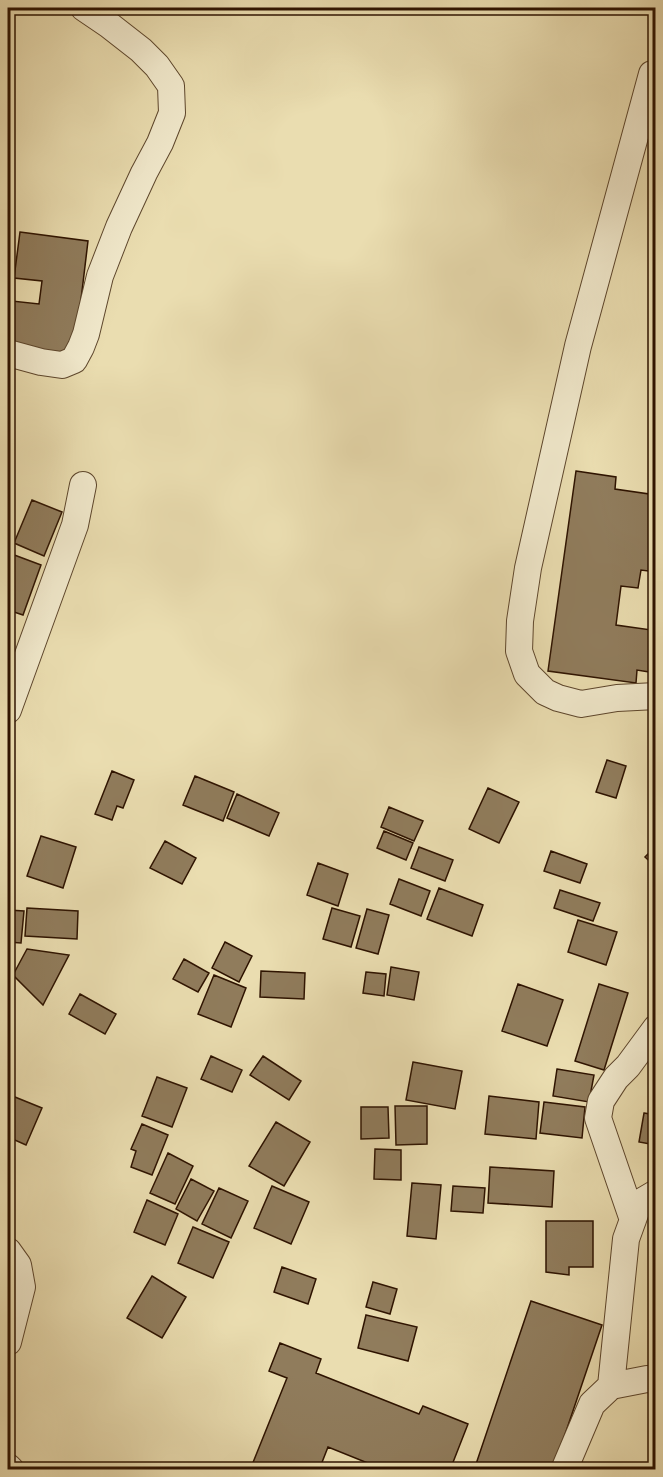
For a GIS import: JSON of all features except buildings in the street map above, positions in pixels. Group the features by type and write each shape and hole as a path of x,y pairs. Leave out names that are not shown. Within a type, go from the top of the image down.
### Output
{"street":[{"path":"8,353 62,365 74,360 86,334 100,276 119,227 172,113 171,86 157,66 141,50 84,8"},
{"path":"652,74 573,370 528,568 520,621 519,651 527,674 545,692 558,699 581,704 617,698 656,696"},
{"path":"8,710 75,525 83,485"},
{"path":"633,1220 598,1118 601,1101 616,1078 628,1066 656,1028"},
{"path":"610,1386 626,1239 639,1203 656,1193"},
{"path":"8,1251 18,1265 22,1287 8,1342"},
{"path":"564,1470 592,1404 610,1386 647,1379 656,1380"},
{"path":"8,1467 11,1470"}]}
